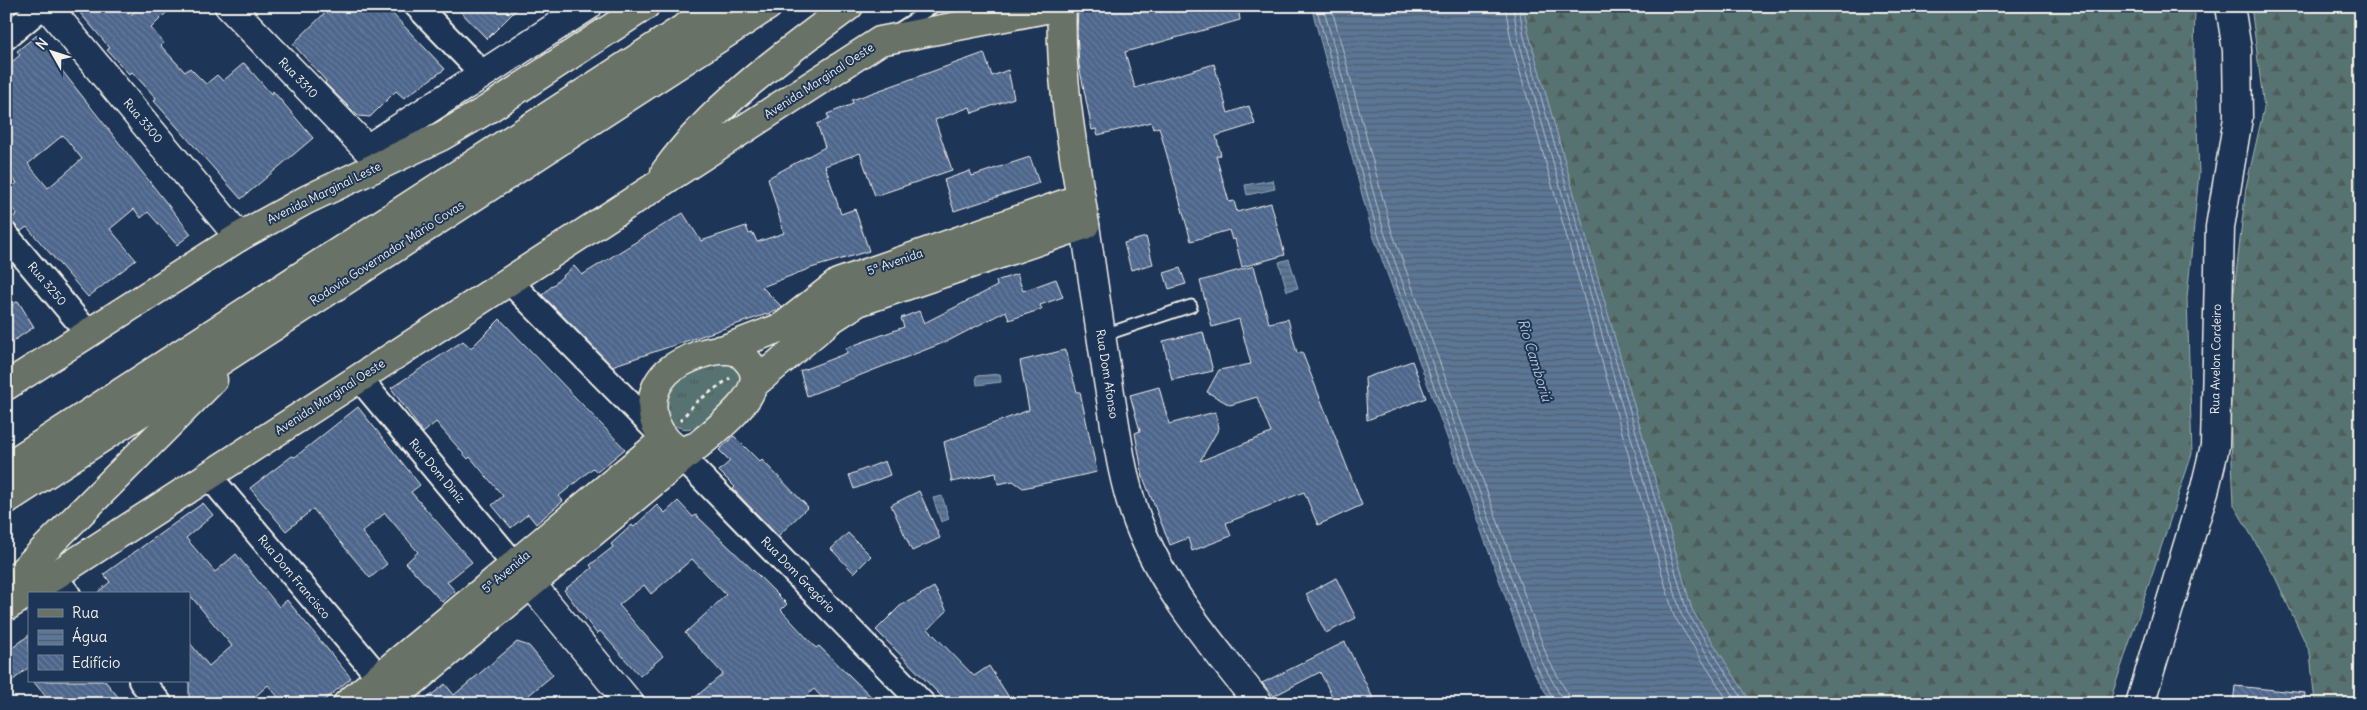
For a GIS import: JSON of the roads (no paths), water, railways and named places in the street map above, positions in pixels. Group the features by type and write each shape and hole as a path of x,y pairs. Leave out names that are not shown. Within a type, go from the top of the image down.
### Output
{"main road":[{"name":"Rua 3300","path":"47,6 239,237"},
{"name":"Rua 3310","path":"228,6 367,149"},
{"name":"Avenida Marginal Leste","path":"367,149 588,6"},
{"name":"Avenida Marginal Leste","path":"6,386 239,237 306,200 442,136 488,109 645,6"},
{"path":"6,467 718,6"},
{"name":"Rodovia Governador Mário Covas","path":"6,500 768,6"},
{"name":"Avenida Marginal Oeste","path":"654,188 681,150 725,105 797,44 849,6"},
{"name":"Avenida Marginal Oeste","path":"44,592 61,585 209,476 880,41 1061,6"},
{"name":"Rua Dom Afonso","path":"1061,6 1060,42 1064,77 1101,336 1118,442 1137,522 1161,570 1179,600 1259,704"},
{"name":"Rua Avelon Cordeiro","path":"2140,704 2205,488 2214,446 2220,227 2238,118 2237,50 2230,6"},
{"name":"5ª Avenida","path":"722,350 782,327 838,283 1081,198"},
{"name":"5ª Avenida","path":"754,384 830,320 858,302 1085,225"},
{"path":"6,588 249,343"},
{"path":"722,350 735,350 742,355 754,373 754,384 734,413 676,445 652,415 652,403 657,386 667,373 678,364 701,354 722,350"},
{"name":"5ª Avenida","path":"346,704 391,695 522,574 676,445"},
{"name":"Rua Dom Diniz","path":"522,574 630,704"},
{"name":"Avenida Marginal Oeste","path":"6,607 28,598"}],"street":[{"path":"6,37 43,6"},
{"path":"418,6 483,74"},
{"name":"Rua 3250","path":"6,235 88,333"},
{"name":"Rua Dom Gregório","path":"510,281 676,445 923,704"},
{"name":"Rua Dom Diniz","path":"359,378 522,574"},
{"name":"Rua Dom Francisco","path":"209,476 391,695"},
{"path":"142,682 160,704"}],"lane":[{"path":"880,41 934,6"},
{"path":"1101,336 1191,306"}],"water":[{"name":"Rio Camboriú","path":"1311,6 1523,6 1529,35 1692,610 1752,704 1552,704 1531,667 1373,235"},
{"path":"1273,180 1275,189 1247,195 1245,185"},
{"path":"1289,259 1298,288 1287,291 1279,262"},
{"path":"1000,374 1001,382 977,385 976,376"},
{"path":"942,496 949,519 941,522 933,498"}]}
